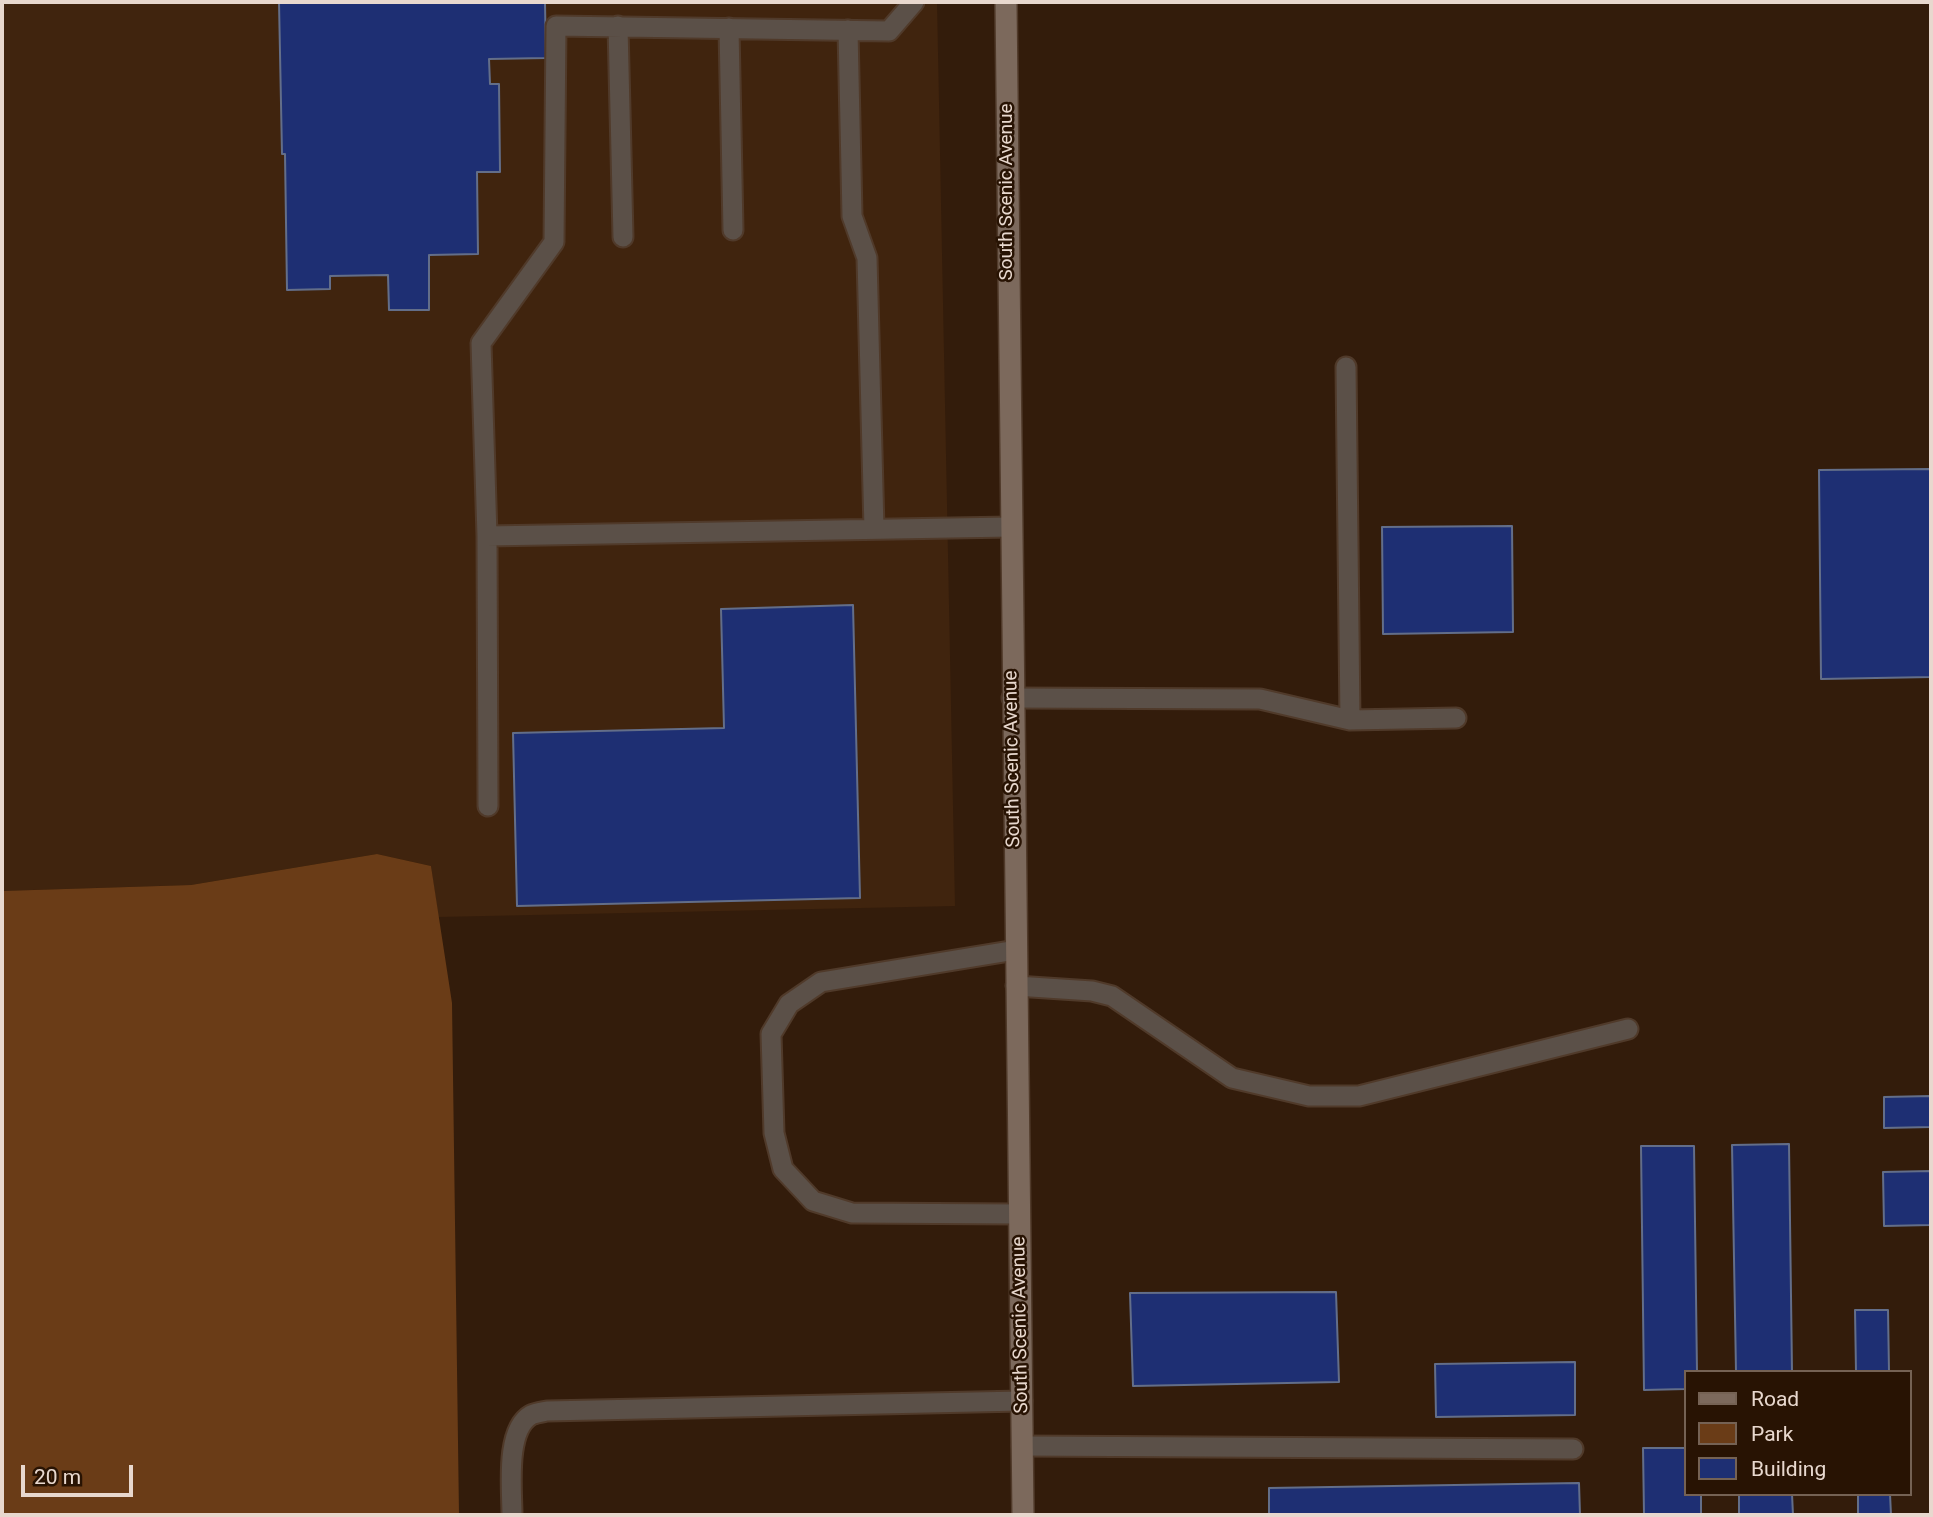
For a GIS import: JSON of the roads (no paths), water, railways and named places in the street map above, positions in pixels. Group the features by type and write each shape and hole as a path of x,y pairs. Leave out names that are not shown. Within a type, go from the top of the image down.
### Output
{"main road":[{"name":"South Scenic Avenue","path":"1006,2 1023,1515"}],"lane":[{"path":"488,806 487,536 481,343 554,242 556,26 888,31 914,2"},
{"path":"618,26 623,237"},
{"path":"729,28 733,230"},
{"path":"848,30 852,216 867,258 874,529"},
{"path":"1346,367 1350,720"},
{"path":"487,536 1010,527"},
{"path":"1013,698 1260,699 1350,720 1456,718"},
{"path":"1016,950 821,982 789,1004 771,1034 774,1133 783,1169 813,1201 852,1213 1019,1214"},
{"path":"1016,986 1092,991 1112,996 1233,1078 1309,1096 1359,1096 1628,1029"},
{"path":"512,1515 512,1455 515,1437 522,1423 531,1414 547,1411 1022,1401"},
{"path":"1022,1446 1573,1449"}]}
